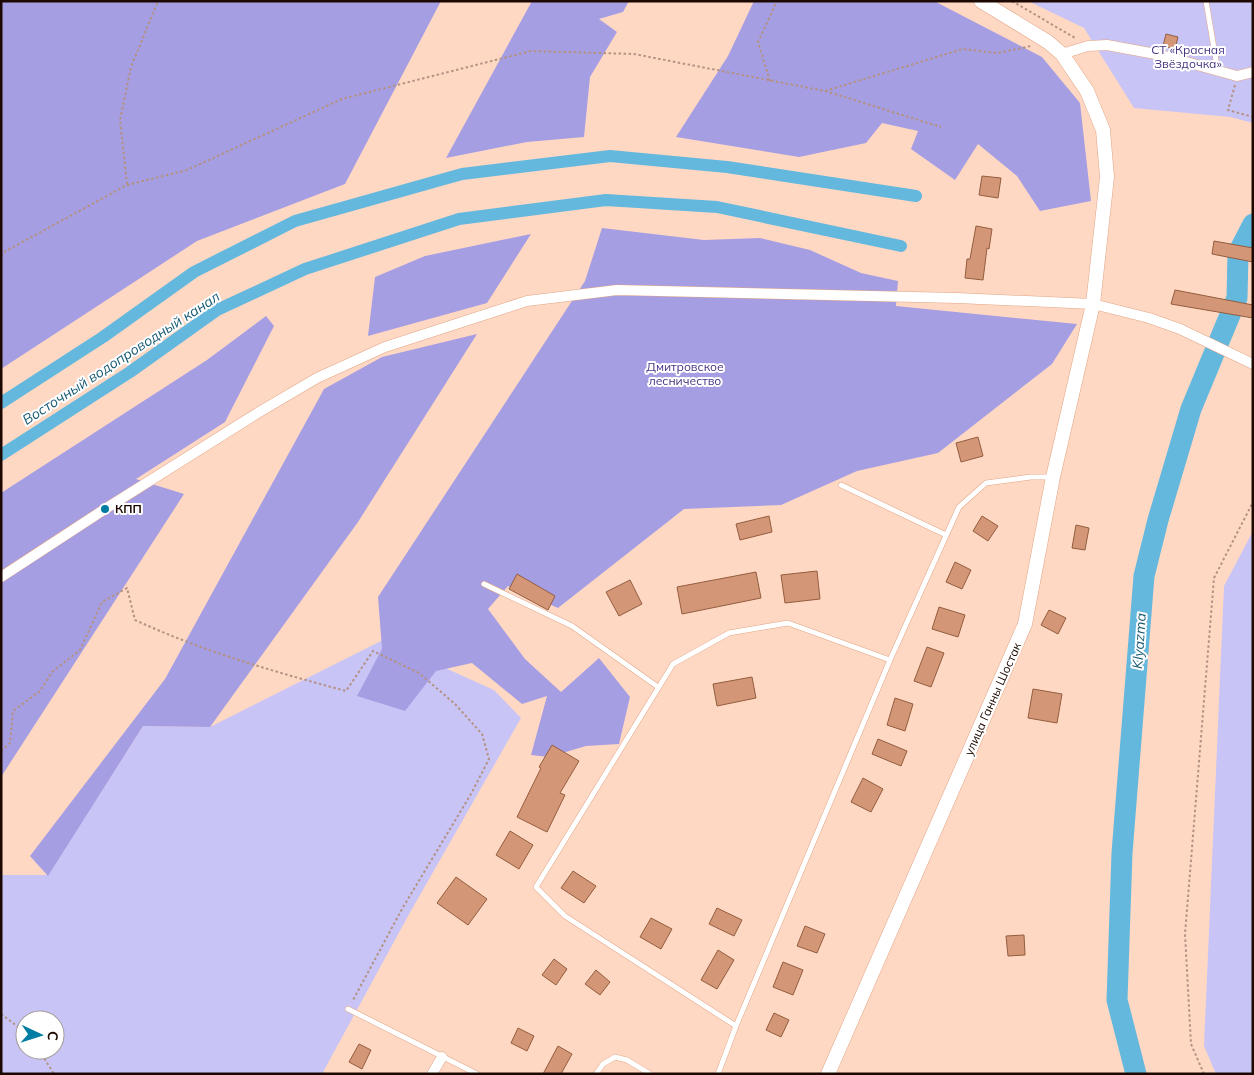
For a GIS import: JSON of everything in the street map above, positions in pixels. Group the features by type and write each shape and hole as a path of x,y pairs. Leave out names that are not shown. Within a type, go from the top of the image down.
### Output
{"main road":[{"name":"улица Ганны Шостак","path":"828,1074 1026,624 1053,477 1093,304 1107,177 1103,130 1087,92 1062,54 1048,42 981,1"}],"street":[{"path":"1062,54 1088,46 1107,45 1161,55 1237,76 1253,72"},
{"path":"1,577 187,457 317,378 385,346 527,301 617,290 957,298 1093,304 1149,318 1180,329 1253,364"},
{"path":"432,1074 442,1057"}],"lane":[{"path":"1206,1 1218,72"},
{"path":"718,1074 736,1026 890,660 958,507 986,483 1031,477 1053,477"},
{"path":"841,485 946,535"},
{"path":"484,584 572,626 658,687"},
{"path":"736,1026 565,916 536,887 673,664 729,633 788,623 890,660"},
{"path":"348,1009 477,1074"},
{"path":"596,1074 602,1064 616,1057 627,1060 650,1074"}],"path":[{"path":"127,184 120,120 131,67 158,1"},
{"path":"770,81 758,42 777,1"},
{"path":"1012,1 1088,46"},
{"path":"825,91 963,49 997,54 1048,42"},
{"path":"1,256 4,252 127,184 187,170 342,99 531,51 634,54 825,91 941,127"},
{"path":"1237,76 1228,110 1253,117"},
{"path":"1204,1074 1191,1044 1185,934 1214,578 1253,502"},
{"path":"1,751 10,743 13,711 40,691 52,672 80,650 102,602 127,588 135,620 167,635 280,673 346,691 372,651 419,673 455,704 482,734 488,759 471,794 402,909 348,1009"},
{"path":"1,1014 15,1024"},
{"path":"45,1060 54,1074"}],"green space":[{"path":"1,1 441,1 345,184 197,241 1,369"},
{"path":"532,1 629,1 623,12 599,19 617,32 590,77 584,137 527,142 446,158"},
{"path":"754,1 934,1 1042,57 1080,103 1091,201 1040,211 1017,176 978,144 955,180 911,149 918,131 882,123 866,143 799,157 676,137 728,56"},
{"name":"СТ «Красная Звёздочка»","path":"1028,1 1253,1 1253,123 1230,117 1134,108 1084,28"},
{"name":"Дмитровское лесничество","path":"602,228 704,240 760,238 810,250 861,273 898,281 896,306 1077,324 1052,364 938,453 857,471 781,505 684,509 558,608 508,586 488,609 525,659 561,692 599,658 630,697 619,744 586,746 549,757 531,755 547,696 522,704 472,663 436,671 405,711 357,696 382,649 378,597 585,281"},
{"path":"531,234 487,303 368,336 375,277 425,256"},
{"path":"266,316 274,326 225,422 136,479 184,494 1,777 1,493 207,360"},
{"path":"477,334 358,522 210,727 143,726 48,876 30,856 165,679 324,389 382,357"},
{"path":"1253,531 1253,1074 1216,1074 1204,1046 1224,586"},
{"path":"383,640 494,690 521,718 408,916 322,1074 1,1074 1,875 48,875 143,726 210,727"}],"building":[{"path":"1166,34 1178,37 1175,49 1163,46"},
{"path":"982,176 1001,178 998,198 979,195"},
{"path":"976,226 992,229 989,249 987,248 983,280 965,278 967,259 970,259"},
{"path":"1214,241 1253,248 1253,262 1212,254"},
{"path":"1175,290 1253,305 1253,318 1171,304"},
{"path":"978,437 983,456 961,462 956,443"},
{"path":"769,516 772,532 740,540 736,524"},
{"path":"982,516 998,526 988,541 973,531"},
{"path":"1076,525 1089,528 1085,550 1072,548"},
{"path":"955,562 971,570 962,589 946,582"},
{"path":"817,571 820,599 785,603 781,575"},
{"path":"756,572 761,598 682,614 677,587"},
{"path":"517,574 555,596 548,610 509,589"},
{"path":"630,580 642,604 619,616 606,592"},
{"path":"939,607 965,615 958,637 932,629"},
{"path":"1049,610 1066,618 1058,634 1041,625"},
{"path":"927,647 944,653 931,687 914,681"},
{"path":"752,677 756,698 717,706 713,684"},
{"path":"1033,689 1062,694 1057,723 1028,718"},
{"path":"895,698 913,704 905,731 887,725"},
{"path":"878,739 907,751 901,766 872,754"},
{"path":"552,745 579,761 560,793 565,795 547,832 517,817 541,768 539,767"},
{"path":"863,778 883,789 871,812 851,802"},
{"path":"510,831 533,845 519,869 496,855"},
{"path":"573,871 596,886 584,903 561,888"},
{"path":"456,877 487,899 468,925 437,903"},
{"path":"717,908 742,920 734,936 709,924"},
{"path":"651,918 672,929 661,949 640,937"},
{"path":"805,926 825,934 817,953 797,946"},
{"path":"1024,935 1025,955 1008,956 1006,936"},
{"path":"718,950 734,960 717,989 701,980"},
{"path":"554,959 567,969 556,985 542,975"},
{"path":"783,962 803,970 793,995 773,987"},
{"path":"596,970 610,982 600,995 585,984"},
{"path":"774,1013 789,1020 781,1037 766,1030"},
{"path":"518,1028 534,1036 527,1051 511,1043"},
{"path":"359,1044 371,1050 362,1069 349,1062"},
{"path":"558,1046 572,1054 561,1074 543,1074"}],"waterway":[{"name":"Восточный водопроводный канал","path":"1,403 103,337 194,272 295,221 462,174 610,156 727,167 916,196"},
{"name":"Восточный водопроводный канал","path":"1,455 130,372 217,310 305,269 459,219 606,200 717,207 901,246"},
{"name":"Klyazma","path":"1136,1074 1117,1000 1122,853 1144,576 1158,520 1191,409 1237,298 1238,253 1253,224"}],"place":[{"name":"КПП","path":"105,509"}]}
